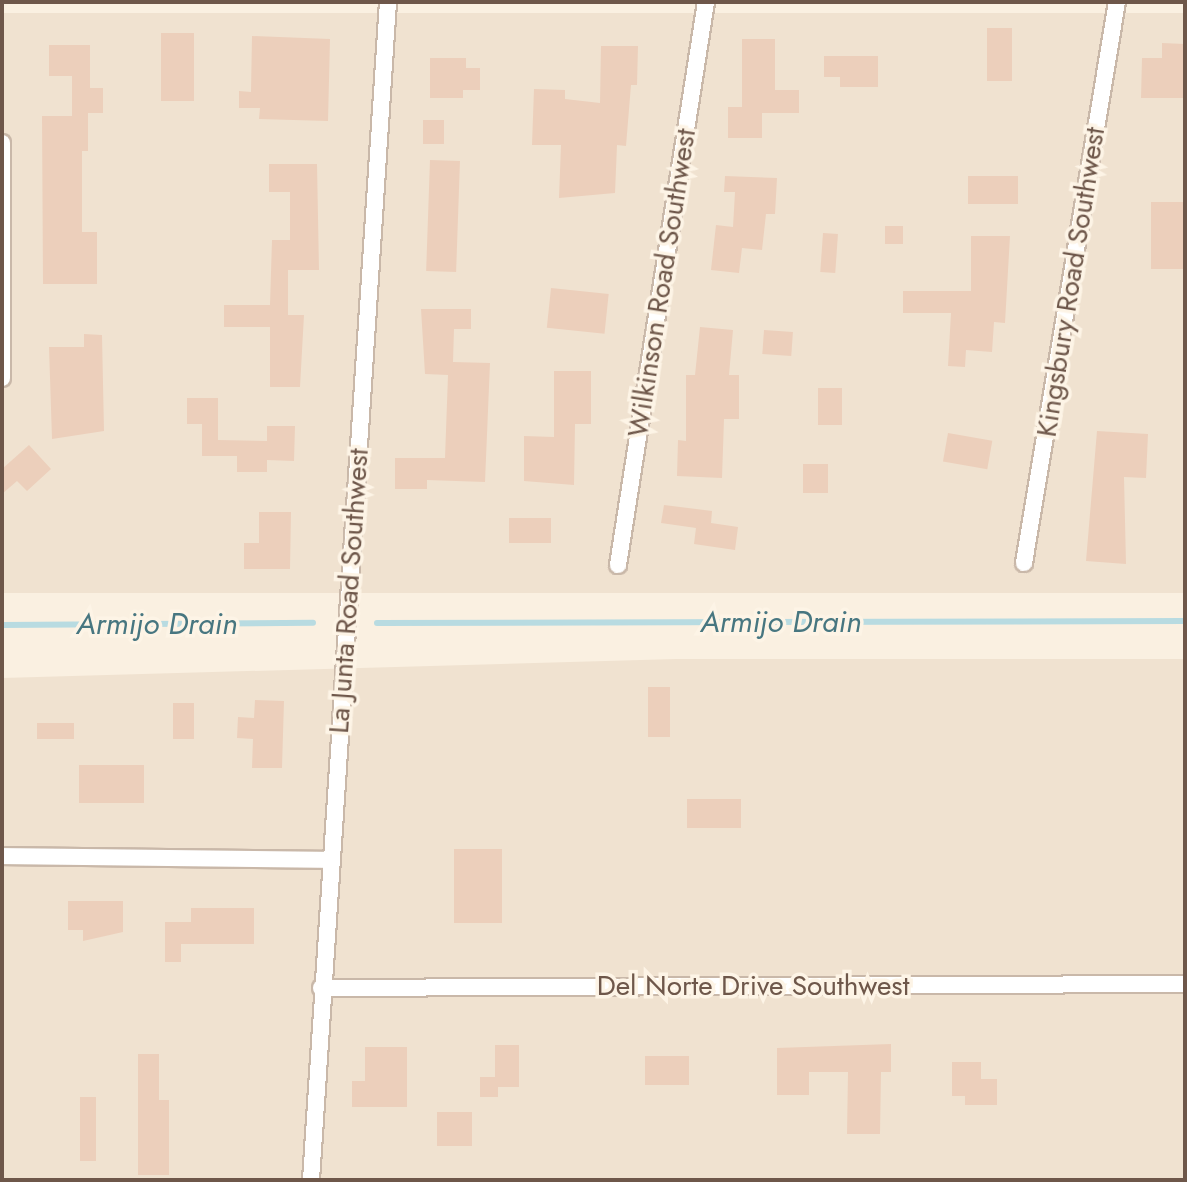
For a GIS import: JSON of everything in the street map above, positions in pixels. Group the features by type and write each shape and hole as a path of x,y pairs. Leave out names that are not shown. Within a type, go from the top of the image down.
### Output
{"street":[{"name":"La Junta Road Southwest","path":"311,1180 321,988 388,2"},
{"name":"Wilkinson Road Southwest","path":"618,565 706,2"},
{"name":"Kingsbury Road Southwest","path":"1024,563 1117,2"},
{"path":"2,144 2,378"},
{"path":"2,856 331,860"},
{"name":"Del Norte Drive Southwest","path":"321,988 1185,984"}],"shaded area":[{"path":"2,13 1185,13 1185,593 2,593"},
{"path":"676,659 1185,659 1185,1180 2,1180 2,678"}],"building":[{"path":"987,28 1012,28 1012,81 987,81"},
{"path":"161,33 194,33 194,101 161,101"},
{"path":"252,36 330,39 328,121 259,119 260,108 239,108 239,91 251,92"},
{"path":"742,39 775,39 775,90 799,90 799,113 762,113 762,138 728,138 728,107 742,107"},
{"path":"1162,43 1185,44 1185,98 1141,98 1142,58 1162,58"},
{"path":"49,45 90,45 90,88 103,88 103,113 88,113 88,151 82,151 82,232 97,232 97,284 43,284 42,116 72,116 72,76 49,76"},
{"path":"601,46 638,46 637,85 631,85 626,146 617,145 615,193 559,198 561,145 532,145 534,89 565,90 565,99 600,103"},
{"path":"824,56 878,56 878,87 840,87 840,77 824,77"},
{"path":"430,58 466,58 466,68 480,68 480,90 463,90 463,98 430,98"},
{"path":"423,120 444,120 444,144 423,144"},
{"path":"430,160 460,161 456,272 426,271"},
{"path":"269,164 317,164 319,270 288,270 288,315 304,315 300,387 270,387 270,327 224,327 224,305 270,305 272,240 290,240 290,192 269,192"},
{"path":"725,176 777,178 775,214 766,214 762,250 742,248 739,273 711,270 716,225 733,227 735,192 724,192"},
{"path":"968,176 1018,176 1018,204 968,204"},
{"path":"1151,202 1185,202 1185,269 1151,269"},
{"path":"885,226 903,226 903,244 885,244"},
{"path":"823,233 838,234 835,273 820,272"},
{"path":"971,236 1010,236 1005,323 994,322 992,352 966,350 965,367 948,366 951,313 903,313 903,291 971,291"},
{"path":"551,288 609,294 605,334 547,328"},
{"path":"421,309 471,309 471,329 454,329 453,362 490,363 485,482 427,480 427,489 395,489 395,458 445,458 448,375 425,374"},
{"path":"700,327 733,330 729,375 739,375 739,419 724,419 722,478 677,476 678,440 686,441 686,375 695,375"},
{"path":"764,330 793,332 791,356 762,354"},
{"path":"84,334 102,335 104,431 52,439 49,347 84,347"},
{"path":"554,371 591,371 591,424 575,424 574,485 524,481 524,436 554,437"},
{"path":"818,388 842,388 842,425 818,425"},
{"path":"187,398 218,398 218,440 267,441 267,426 295,426 294,461 267,460 267,472 237,472 237,456 202,456 202,424 187,424"},
{"path":"1097,431 1148,434 1146,478 1124,477 1126,564 1086,561"},
{"path":"948,433 992,441 987,469 943,462"},
{"path":"29,445 51,469 27,491 17,481 2,494 2,469"},
{"path":"803,464 828,464 828,493 803,493"},
{"path":"664,505 712,511 711,523 738,527 735,550 694,544 696,528 661,523"},
{"path":"259,512 291,512 290,569 244,569 244,543 259,543"},
{"path":"509,518 551,518 551,543 509,543"},
{"path":"648,687 670,687 670,737 648,737"},
{"path":"255,700 284,701 282,768 252,768 253,739 237,738 238,717 254,718"},
{"path":"173,703 194,703 194,739 173,739"},
{"path":"37,723 74,723 74,739 37,739"},
{"path":"79,765 144,765 144,803 79,803"},
{"path":"687,799 741,799 741,828 687,828"},
{"path":"454,849 502,849 502,923 454,923"},
{"path":"68,901 123,901 123,932 83,941 83,930 68,930"},
{"path":"191,908 254,908 254,944 181,944 181,962 165,962 165,922 191,922"},
{"path":"891,1044 891,1072 881,1072 880,1134 847,1134 848,1072 809,1072 809,1095 777,1095 777,1048"},
{"path":"495,1045 519,1045 519,1087 498,1087 498,1097 480,1097 480,1077 495,1077"},
{"path":"365,1047 407,1047 407,1107 352,1107 352,1081 365,1081"},
{"path":"138,1054 159,1054 159,1100 169,1100 169,1175 138,1175"},
{"path":"645,1056 689,1056 689,1085 645,1085"},
{"path":"952,1062 981,1062 981,1079 997,1079 997,1105 965,1105 965,1096 952,1096"},
{"path":"80,1097 96,1097 96,1161 80,1161"},
{"path":"437,1112 472,1112 472,1146 437,1146"}],"waterway":[{"name":"Armijo Drain","path":"377,623 1185,621"},
{"name":"Armijo Drain","path":"2,625 313,623"}]}
